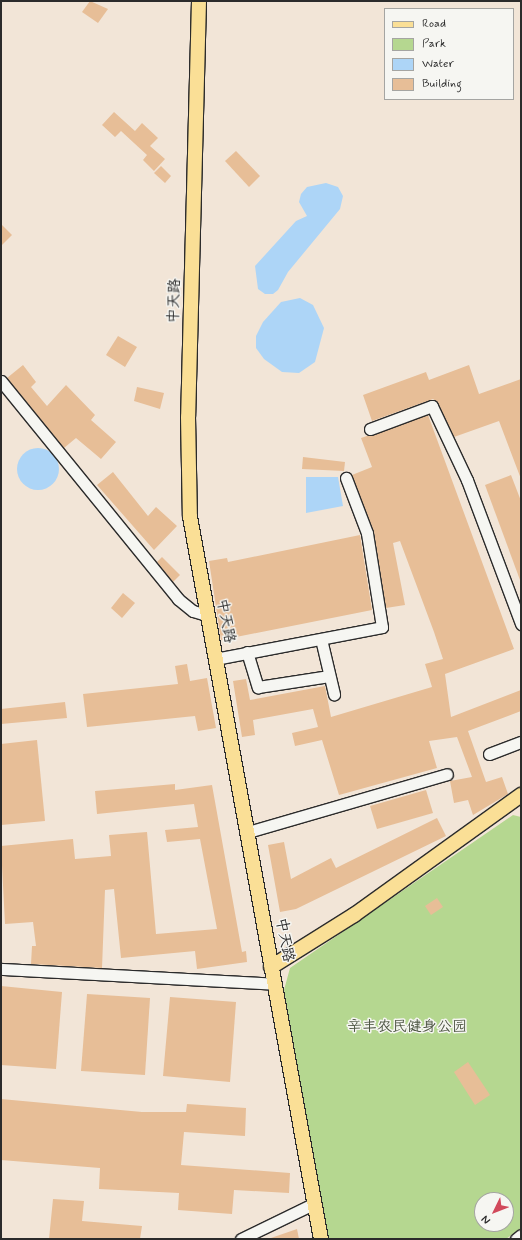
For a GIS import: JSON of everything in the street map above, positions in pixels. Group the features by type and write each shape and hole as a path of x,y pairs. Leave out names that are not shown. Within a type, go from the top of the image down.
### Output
{"main road":[{"name":"中天路","path":"199,1 188,417 190,517 206,615 248,832 274,984 321,1239"},
{"path":"272,967 354,915 521,795"}],"street":[{"path":"1,381 178,599 193,611 206,615"},
{"path":"370,429 432,406 467,480 521,624"},
{"path":"214,658 382,627 367,533 346,478"},
{"path":"320,639 334,694"},
{"path":"247,652 258,688 329,676"},
{"path":"489,754 521,742"},
{"path":"248,832 447,774"},
{"path":"1,969 274,984"},
{"path":"241,1239 315,1203"},
{"path":"516,1239 521,1235"}],"green space":[{"name":"辛丰农民健身公园","path":"513,815 521,817 521,1228 506,1239 328,1239 284,990 290,968"}],"water":[{"path":"326,183 338,187 343,196 340,209 288,272 278,290 273,294 265,294 258,289 255,266 296,221 307,216 299,202 301,194 307,187"},
{"path":"300,298 313,305 324,328 315,362 299,373 282,372 264,359 256,348 256,336 263,322 281,302"},
{"path":"34,448 42,448 50,451 56,457 59,469 56,481 50,487 42,490 34,490 26,487 20,481 17,473 17,465 20,457 26,451"},
{"path":"306,477 338,477 343,506 306,513"}],"building":[{"path":"90,1 108,9 98,23 82,12"},
{"path":"114,112 135,131 142,123 158,138 150,146 165,159 154,171 143,160 147,155 121,131 115,137 102,125"},
{"path":"236,151 260,176 249,187 225,161"},
{"path":"161,166 171,176 165,183 154,173"},
{"path":"1,224 12,235 1,246"},
{"path":"118,336 137,347 125,367 106,355"},
{"path":"23,365 36,382 31,387 47,406 66,385 95,415 91,420 116,442 101,459 76,438 64,448 7,378"},
{"path":"469,365 479,394 521,379 521,479 499,421 454,437 438,403 433,399 372,421 363,395 426,372 429,380"},
{"path":"137,387 164,393 160,409 134,401"},
{"path":"428,415 514,649 445,674 451,717 521,690 521,711 468,731 486,782 502,777 508,794 473,815 468,800 454,803 450,781 472,777 457,737 429,741 437,768 339,795 322,740 295,746 292,733 318,727 313,709 253,720 255,735 242,737 233,681 246,679 250,700 325,686 331,717 432,687 425,664 443,659 400,541 393,543 405,605 386,608 374,532 352,475 372,467 361,438"},
{"path":"303,457 345,462 344,471 302,469"},
{"path":"113,472 148,516 156,507 177,526 154,550 97,485"},
{"path":"511,475 521,501 520,580 485,485"},
{"path":"360,535 372,610 221,640 209,561 227,558 228,562"},
{"path":"162,557 180,575 173,582 157,562"},
{"path":"123,593 135,603 122,618 111,608"},
{"path":"187,664 190,681 207,678 216,728 198,731 195,716 87,727 83,694 178,684 175,666"},
{"path":"65,702 67,718 1,724 1,709"},
{"path":"37,740 45,821 1,825 1,744"},
{"path":"175,784 175,790 212,785 242,952 246,951 247,962 197,969 195,951 121,958 114,889 105,890 102,968 31,964 32,946 36,946 33,922 5,924 1,846 73,839 75,859 111,856 109,835 147,832 156,934 217,929 200,839 167,842 165,830 198,827 194,804 97,814 95,791"},
{"path":"426,790 433,813 377,829 370,806"},
{"path":"437,818 446,836 296,909 280,912 268,845 284,842 291,879 331,858 336,868"},
{"path":"437,898 443,907 431,915 425,906"},
{"path":"1,986 62,992 56,1069 1,1065"},
{"path":"87,994 150,998 145,1075 81,1071"},
{"path":"170,997 236,1002 230,1082 163,1076"},
{"path":"468,1062 490,1095 475,1105 454,1072"},
{"path":"1,1099 142,1112 186,1112 187,1104 246,1108 245,1136 184,1132 181,1165 290,1173 289,1193 234,1190 232,1214 178,1210 179,1193 99,1189 100,1168 1,1160"},
{"path":"53,1199 84,1201 82,1221 142,1226 140,1239 49,1239"},
{"path":"297,1229 299,1239 271,1238"}]}
